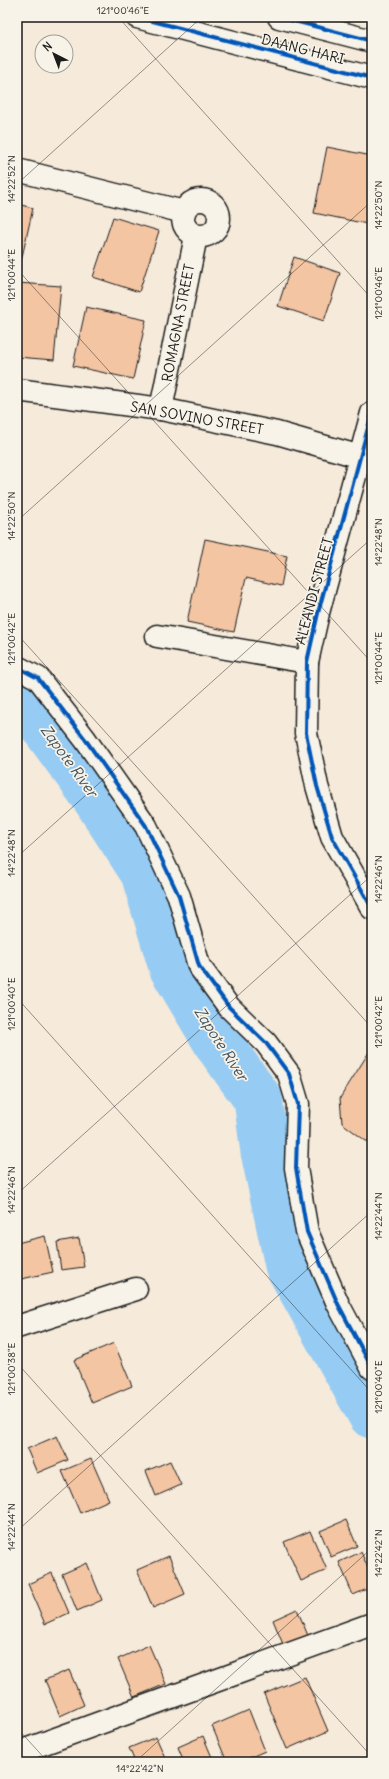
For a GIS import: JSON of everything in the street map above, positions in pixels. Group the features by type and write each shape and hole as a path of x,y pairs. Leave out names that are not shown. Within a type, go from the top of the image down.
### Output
{"street":[{"name":"DAANG HARI","path":"136,17 372,78"},
{"name":"DAANG HARI","path":"279,17 372,41"},
{"path":"17,170 184,212"},
{"path":"203,200 214,205 218,210 219,222 213,233 202,237 196,236 186,229 183,218 184,212 191,203 203,200"},
{"name":"ROMAGNA STREET","path":"161,409 196,236"},
{"name":"SAN SOVINO STREET","path":"17,390 161,409 277,432 367,460"},
{"name":"ALEANDI STREET","path":"372,413 367,460 318,613 307,662 306,733 317,786 332,837 372,908"},
{"path":"157,636 307,662"},
{"path":"17,667 38,678 85,739 146,826 178,896 199,966 229,1007 266,1044 289,1074 298,1104 296,1168 306,1232 338,1304 372,1368"},
{"path":"17,1327 136,1289"},
{"path":"17,1753 372,1624"}],"building":[{"path":"327,147 372,156 372,225 314,213"},
{"path":"17,204 33,208 20,266 17,265"},
{"path":"113,217 159,231 139,292 93,277"},
{"path":"294,257 340,273 324,321 278,306"},
{"path":"17,283 61,286 54,360 17,357"},
{"path":"86,307 146,320 133,379 73,366"},
{"path":"205,539 287,556 281,586 246,578 234,632 187,622"},
{"path":"371,1049 372,1141 366,1141 342,1123 340,1098"},
{"path":"45,1236 53,1272 17,1280 17,1243"},
{"path":"79,1238 84,1267 61,1270 57,1242"},
{"path":"114,1343 132,1386 92,1403 74,1360"},
{"path":"57,1436 68,1460 37,1473 27,1449"},
{"path":"91,1459 109,1500 80,1513 62,1471"},
{"path":"170,1461 181,1485 156,1496 146,1471"},
{"path":"346,1520 357,1546 331,1557 320,1531"},
{"path":"310,1531 327,1570 301,1581 284,1542"},
{"path":"361,1552 372,1577 372,1587 353,1595 339,1562"},
{"path":"169,1556 185,1594 153,1608 137,1570"},
{"path":"87,1563 102,1600 77,1611 62,1574"},
{"path":"52,1573 69,1613 45,1624 28,1584"},
{"path":"297,1609 309,1638 285,1649 273,1620"},
{"path":"149,1645 166,1684 134,1697 118,1659"},
{"path":"69,1670 84,1705 60,1716 45,1680"},
{"path":"305,1677 328,1731 287,1749 264,1694"},
{"path":"249,1710 265,1751 240,1762 227,1762 212,1726"},
{"path":"203,1736 214,1762 184,1762 178,1747"},
{"path":"156,1737 167,1762 135,1762 129,1748"}],"waterway":[{"name":"Zapote River","path":"17,698 43,724 94,794 145,873 173,967 220,1046 258,1099 265,1152 289,1265 372,1414"}],"cycle path":[{"path":"137,17 372,78"},
{"path":"279,17 372,41"},
{"path":"372,413 318,613 307,662 306,733 317,786 332,837 372,908"},
{"path":"17,667 38,678 85,739 146,826 179,896 199,966 229,1007 266,1043 289,1074 298,1104 296,1168 307,1232 338,1304 372,1368"}]}
